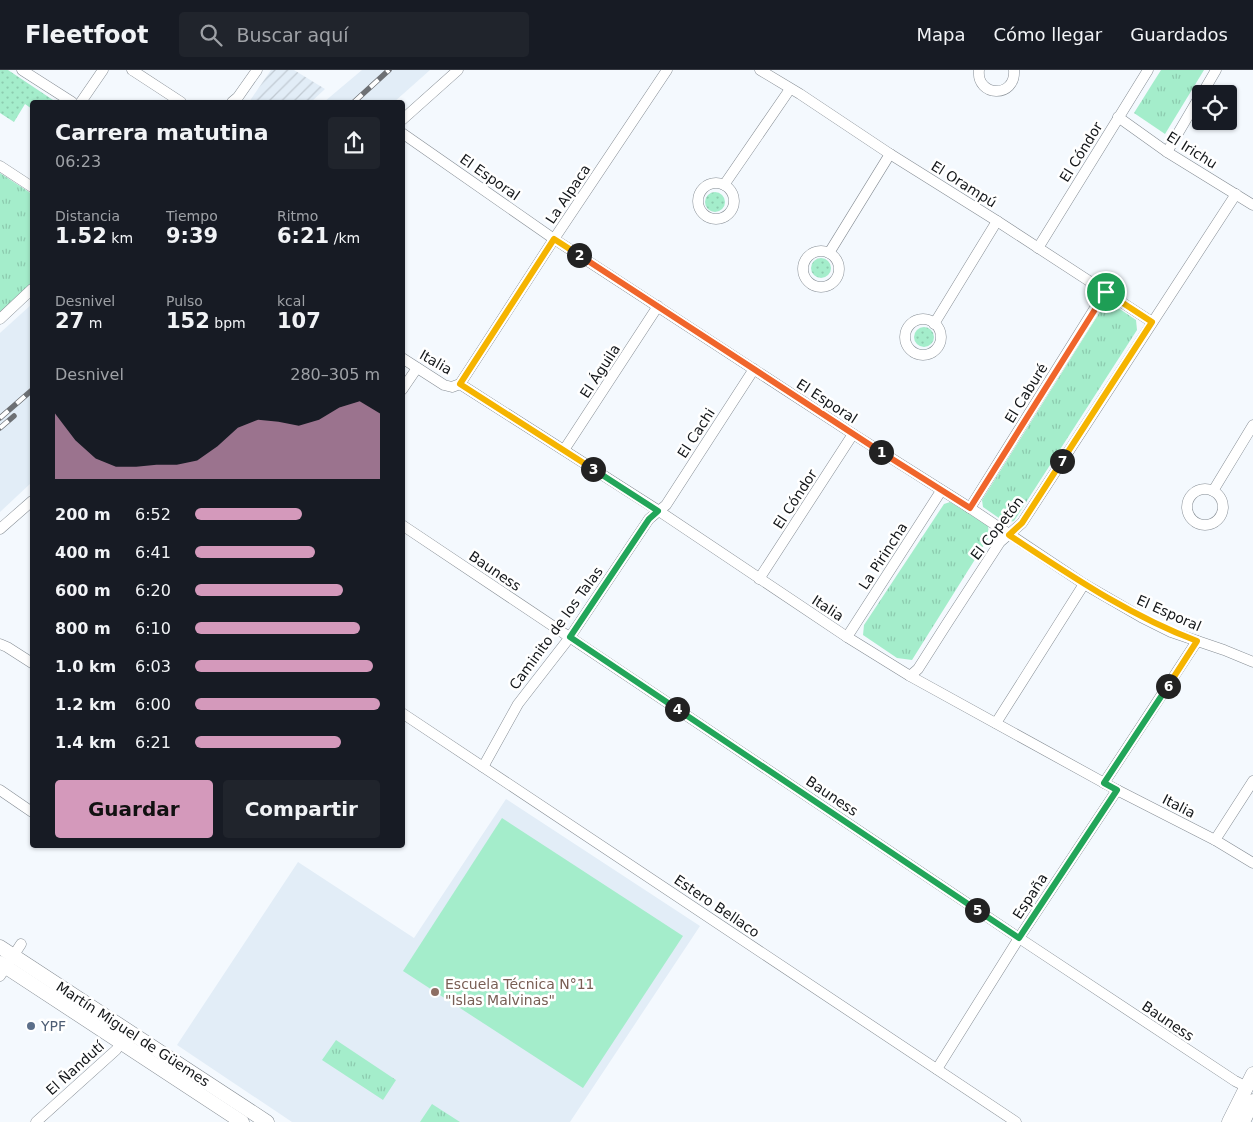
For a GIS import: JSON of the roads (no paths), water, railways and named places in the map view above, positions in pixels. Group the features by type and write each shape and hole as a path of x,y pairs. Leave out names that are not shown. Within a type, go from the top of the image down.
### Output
{"main road":[{"name":"Martín Miguel de Güemes","path":"0,947 8,961 125,1037 267,1122"},
{"name":"Martín Miguel de Güemes","path":"125,1037 242,1122"},
{"path":"1229,1122 1253,1074"},
{"path":"1243,1122 1253,1101"}],"street":[{"path":"22,70 69,100"},
{"path":"81,100 103,70"},
{"path":"132,70 178,100"},
{"path":"234,100 257,70"},
{"path":"405,117 458,70"},
{"name":"La Alpaca","path":"460,384 667,70"},
{"name":"El Orampú","path":"760,70 1152,322"},
{"path":"980,70 982,84 987,89 998,92 1009,87 1014,77 1014,70"},
{"name":"El Cóndor","path":"1038,248 1148,70"},
{"path":"1207,85 1216,70"},
{"path":"724,185 790,89"},
{"path":"1167,152 1192,109"},
{"name":"El Irichu","path":"1118,117 1167,152 1253,205"},
{"name":"El Esporal","path":"405,135 554,239 970,508 1084,584 1171,632 1253,662"},
{"path":"829,252 890,154"},
{"path":"0,166 30,182"},
{"name":"El Copetón","path":"910,676 918,669 1000,542 1022,523 1236,194"},
{"path":"934,324 997,221"},
{"path":"0,319 30,291"},
{"name":"El Caburé","path":"970,508 1106,292"},
{"name":"El Águila","path":"564,450 658,306"},
{"name":"Italia","path":"405,360 444,385 452,387 460,384 910,676 1117,790 1215,840 1253,863"},
{"path":"405,386 418,368"},
{"name":"El Cachi","path":"658,511 666,505 754,369"},
{"path":"1213,491 1253,425"},
{"name":"El Cóndor","path":"759,579 853,434"},
{"name":"La Pirincha","path":"848,637 941,490"},
{"path":"0,530 30,503"},
{"name":"Caminito de los Talas","path":"483,767 518,704 570,637 649,519 658,511"},
{"name":"Bauness","path":"405,527 1019,938 1235,1081 1247,1087"},
{"path":"996,723 1084,584"},
{"path":"1104,783 1197,641"},
{"path":"0,644 7,646 30,662"},
{"name":"Estero Bellaco","path":"405,715 1016,1122"},
{"path":"1215,840 1253,781"},
{"path":"0,790 30,811"},
{"name":"España","path":"937,1069 1019,938 1117,790"},
{"name":"El Ñandutí","path":"36,1122 116,1050 125,1037"}],"railway":[{"path":"356,100 389,70"},
{"path":"0,418 30,392"},
{"path":"0,428 14,416"}],"place":[{"name":"Escuela Técnica N°11 \"Islas Malvinas\"","path":"435,992"},
{"name":"YPF","path":"31,1026"}]}
